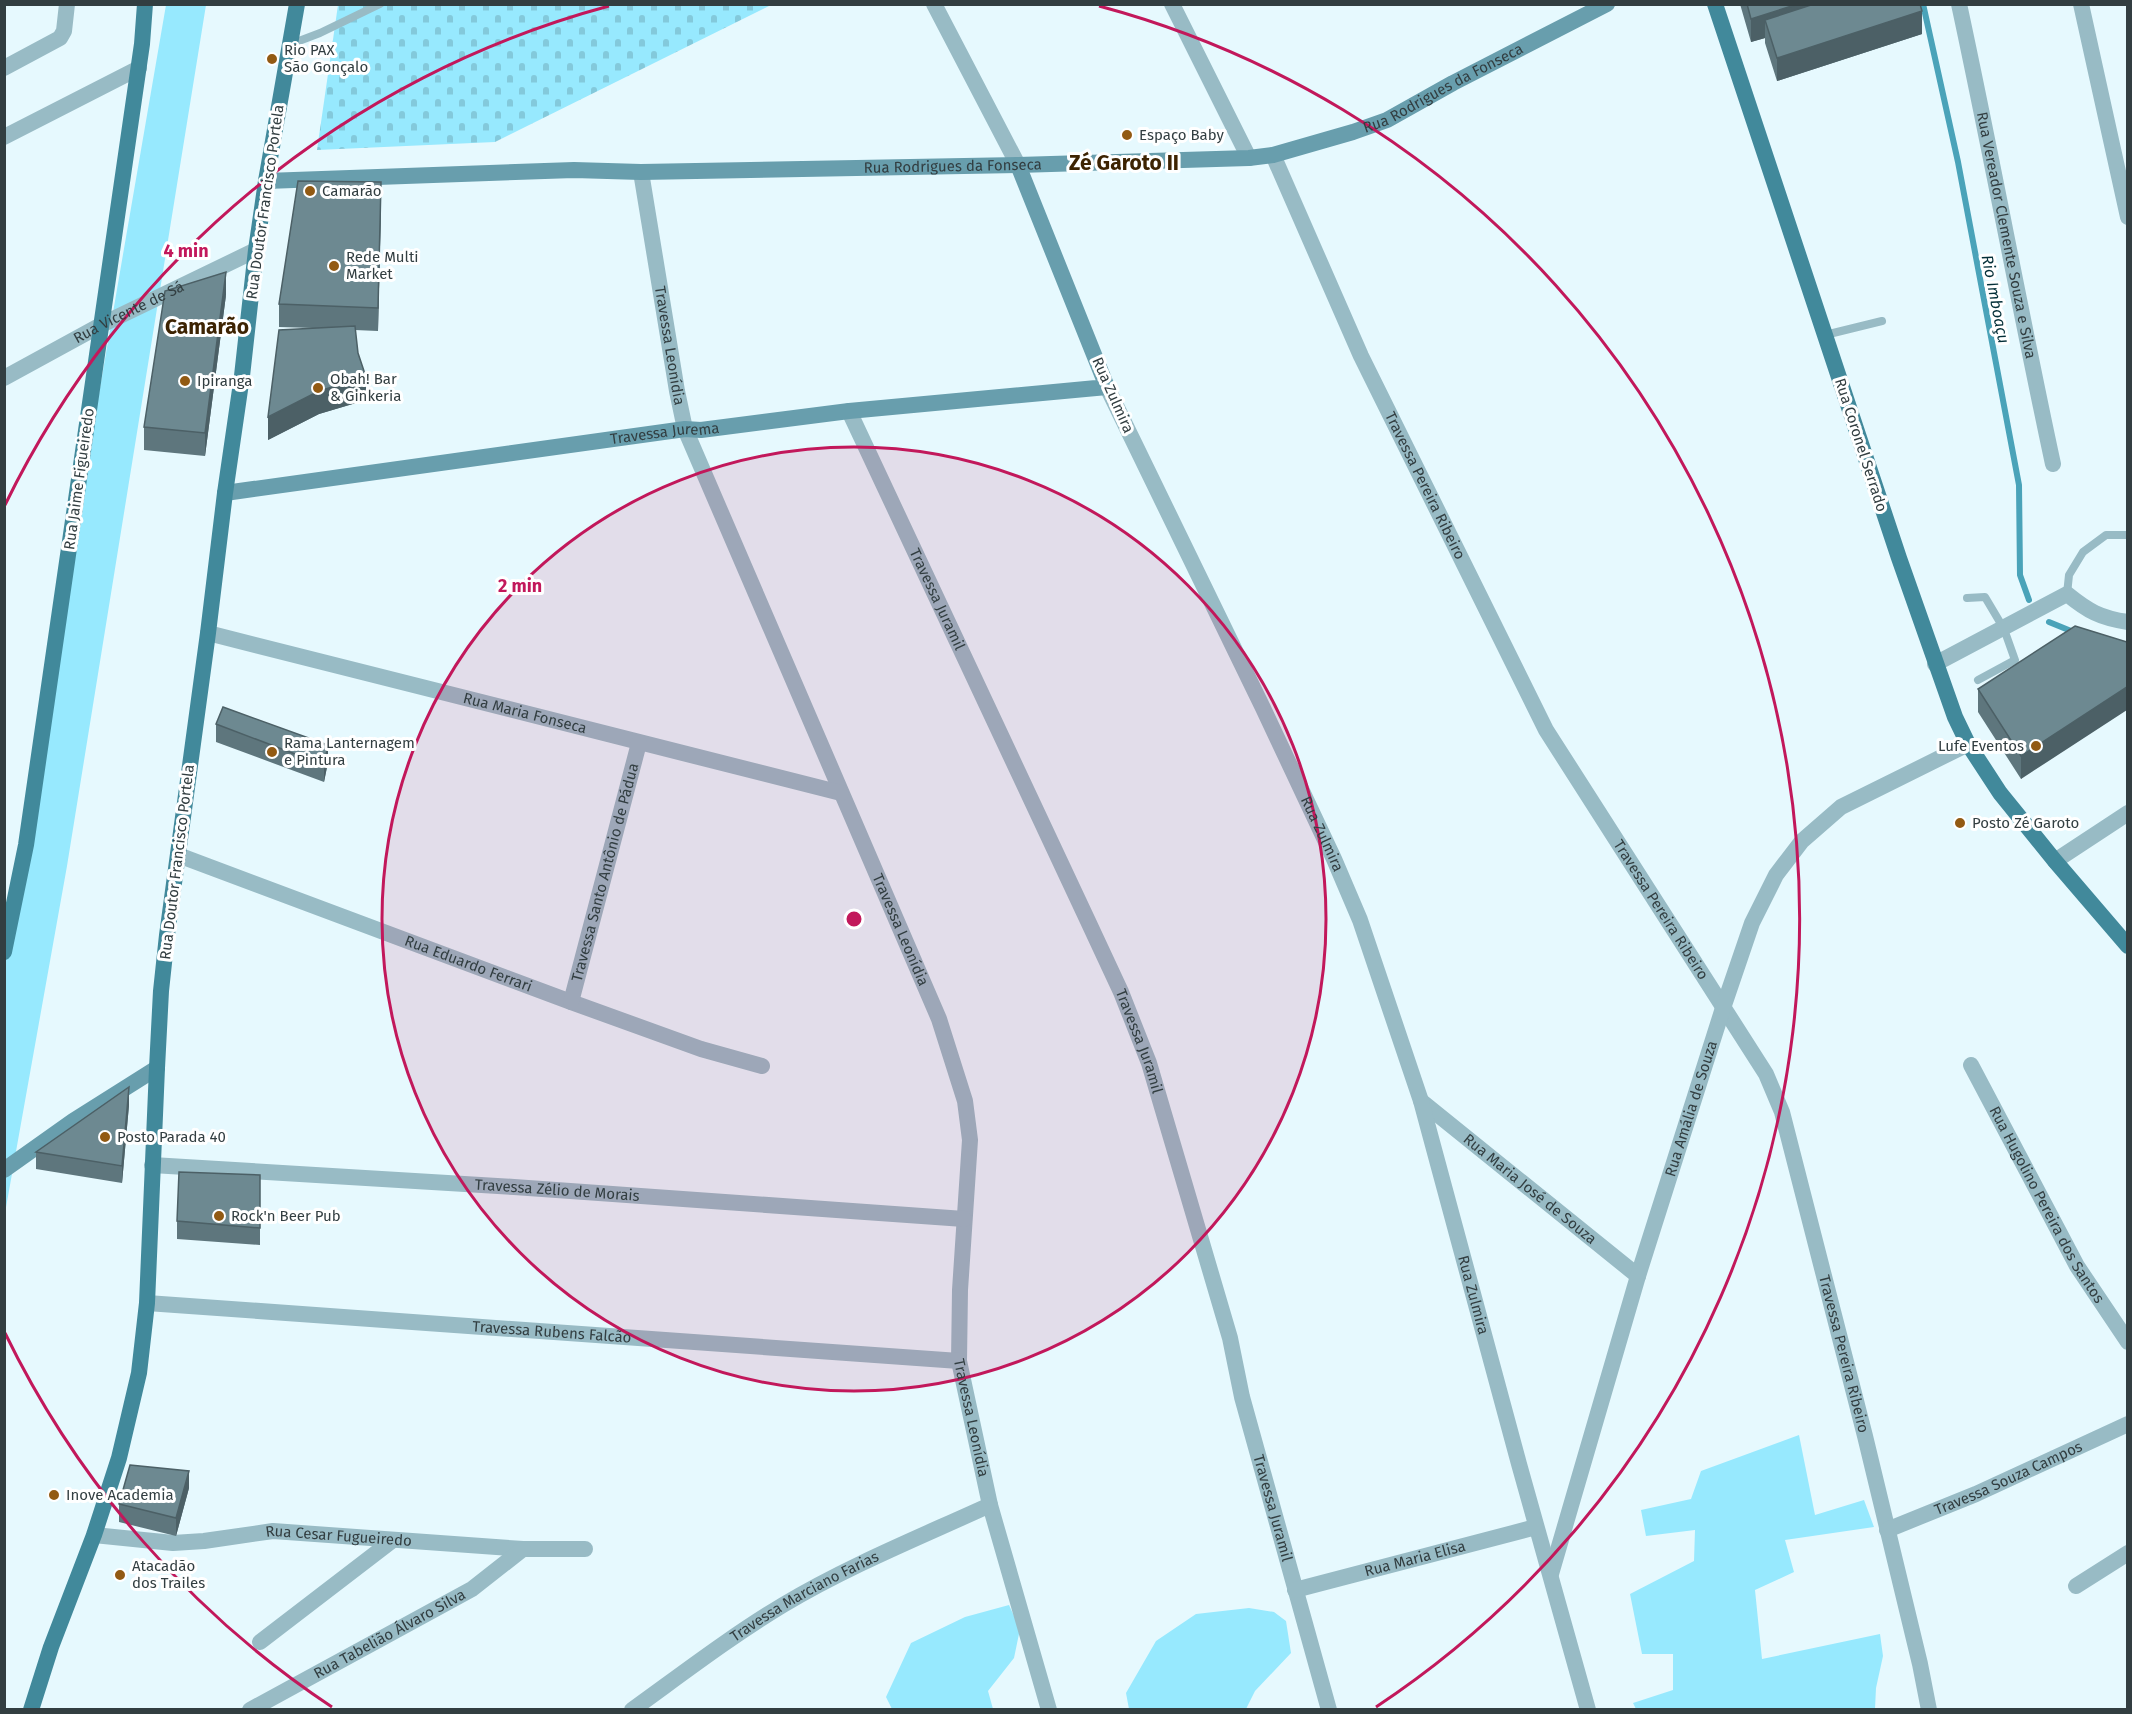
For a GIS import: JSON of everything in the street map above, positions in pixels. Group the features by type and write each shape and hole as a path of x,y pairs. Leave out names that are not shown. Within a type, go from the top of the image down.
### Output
{"main road":[{"name":"Rua Jaime Figueiredo","path":"4,952 26,845 139,68 145,4"},
{"name":"Rua Doutor Francisco Portela","path":"31,1710 51,1647 94,1535 119,1458 132,1408 144,1342 161,991 242,376 256,250 297,4"},
{"name":"Rua Rodrigues da Fonseca","path":"266,181 574,170 641,172 1018,165 1249,158 1273,155 1387,120 1453,83 1607,4"},
{"name":"Rua Coronel Serrado","path":"1715,4 1935,664 1955,717 1968,744 2000,793 2127,946"},
{"name":"Rua Zulmira","path":"1018,165 1107,387"},
{"name":"Travessa Jurema","path":"225,493 685,429 701,430 849,411 1107,387"},
{"path":"4,1170 73,1121 157,1068"}],"street":[{"path":"4,68 60,38 64,31 67,4"},
{"name":"Rua Zulmira","path":"934,4 1018,165"},
{"path":"1172,4 1249,158"},
{"name":"Rua Vereador Clemente Souza e Silva","path":"1959,4 2053,464"},
{"path":"2081,4 2127,217"},
{"path":"4,137 139,68"},
{"name":"Travessa Pereira Ribeiro","path":"1273,155 1361,356 1546,730 1766,1074 1782,1112 1920,1664 1929,1710"},
{"name":"Travessa Leonídia","path":"641,172 685,429 939,1019 965,1101 970,1140 960,1290 958,1361 990,1505 1049,1710"},
{"name":"Rua Vicente de Sá","path":"4,378 101,325 256,250"},
{"name":"Rua Zulmira","path":"1107,387 1334,858 1360,921 1421,1101 1588,1710"},
{"name":"Travessa Juramil","path":"849,411 1121,992 1149,1063 1230,1338 1242,1397 1329,1710"},
{"path":"1935,664 2067,594 2088,612 2127,622"},
{"name":"Rua Maria Fonseca","path":"208,633 841,793"},
{"name":"Travessa Santo Antônio de Pádua","path":"571,1002 639,743"},
{"name":"Rua Amália de Souza","path":"1551,1574 1638,1276 1723,1008 1752,923 1776,875 1802,841 1841,807 1968,744"},
{"path":"2055,861 2127,813"},
{"name":"Rua Eduardo Ferrari","path":"178,855 571,1002 702,1049 762,1066"},
{"name":"Rua Hugolino Pereira dos Santos","path":"1971,1065 2077,1266 2127,1342"},
{"name":"Rua Maria José de Souza","path":"1421,1101 1638,1276"},
{"name":"Travessa Zélio de Morais","path":"152,1165 964,1219"},
{"name":"Travessa Rubens Falcão","path":"147,1303 958,1361"},
{"name":"Travessa Souza Campos","path":"1887,1530 1976,1494 2127,1424"},
{"name":"Travessa Marciano Farias","path":"632,1710 735,1635 785,1604 856,1566 990,1505"},
{"name":"Rua Maria Elisa","path":"1295,1590 1536,1527"},
{"name":"Rua Cesar Fugueiredo","path":"94,1535 173,1543 273,1531 523,1549 585,1549"},
{"path":"260,1642 393,1540"},
{"name":"Rua Tabelião Álvaro Silva","path":"250,1710 472,1589 523,1549"},
{"path":"2076,1586 2127,1553"}],"lane":[{"path":"291,44 320,33 380,4"},
{"path":"1825,334 1882,321"},
{"path":"2067,594 2068,575 2083,552 2106,535 2127,535"},
{"path":"1967,598 1985,597 2004,629 2015,660 1978,680"}],"green space":[{"path":"166,5 206,5 67,866 5,1213 5,939"},
{"path":"338,5 771,5 495,142 317,150"},
{"path":"1799,1435 1815,1515 1864,1500 1874,1527 1785,1540 1794,1572 1755,1590 1762,1659 1880,1634 1883,1656 1876,1688 1875,1709 1636,1709 1633,1703 1673,1690 1673,1654 1642,1654 1630,1594 1694,1561 1695,1530 1646,1536 1641,1510 1691,1499 1701,1471"},
{"path":"1009,1605 1020,1629 1014,1658 988,1691 993,1709 892,1709 886,1697 911,1643 965,1617"},
{"path":"1249,1608 1274,1612 1286,1621 1291,1653 1255,1691 1246,1709 1129,1709 1126,1693 1156,1641 1196,1614"}],"building":[{"path":"1747,4 1798,4 1751,19"},
{"path":"1814,4 1920,4 1922,11 1777,58 1765,20"},
{"name":"Rede Multi Market","path":"298,181 381,182 378,308 279,304"},
{"name":"Ipiranga","path":"226,272 205,433 144,427 165,291"},
{"name":"Obah! Bar & Ginkeria","path":"355,326 358,353 366,377 319,391 268,417 279,330"},
{"name":"Lufe Eventos","path":"2075,626 2127,642 2127,687 2021,756 1978,689"},
{"path":"223,707 328,745 324,765 216,724"},
{"path":"129,1087 122,1166 36,1152"},
{"name":"Rock'n Beer Pub","path":"179,1172 260,1175 260,1228 177,1221"},
{"path":"130,1465 189,1471 176,1518 119,1504"}],"waterway":[{"name":"Rio Imboaçu","path":"1923,4 1958,162 2019,485 2020,575 2029,600"},
{"path":"2049,622 2076,633"}],"place":[{"name":"Rio PAX São Gonçalo","path":"272,59"},
{"name":"Espaço Baby","path":"1127,135"},
{"name":"Camarão","path":"310,191"},
{"name":"Rede Multi Market","path":"334,266"},
{"name":"Ipiranga","path":"185,381"},
{"name":"Obah! Bar & Ginkeria","path":"318,388"},
{"name":"Lufe Eventos","path":"2036,746"},
{"name":"Rama Lanternagem e Pintura","path":"272,752"},
{"name":"Posto Zé Garoto","path":"1960,823"},
{"name":"Posto Parada 40","path":"105,1137"},
{"name":"Rock'n Beer Pub","path":"219,1216"},
{"name":"Inove Academia","path":"54,1495"},
{"name":"Atacadão dos Trailes","path":"120,1575"}],"district":[{"name":"Zé Garoto II","path":"1124,163"},
{"name":"Camarão","path":"207,327"}]}
